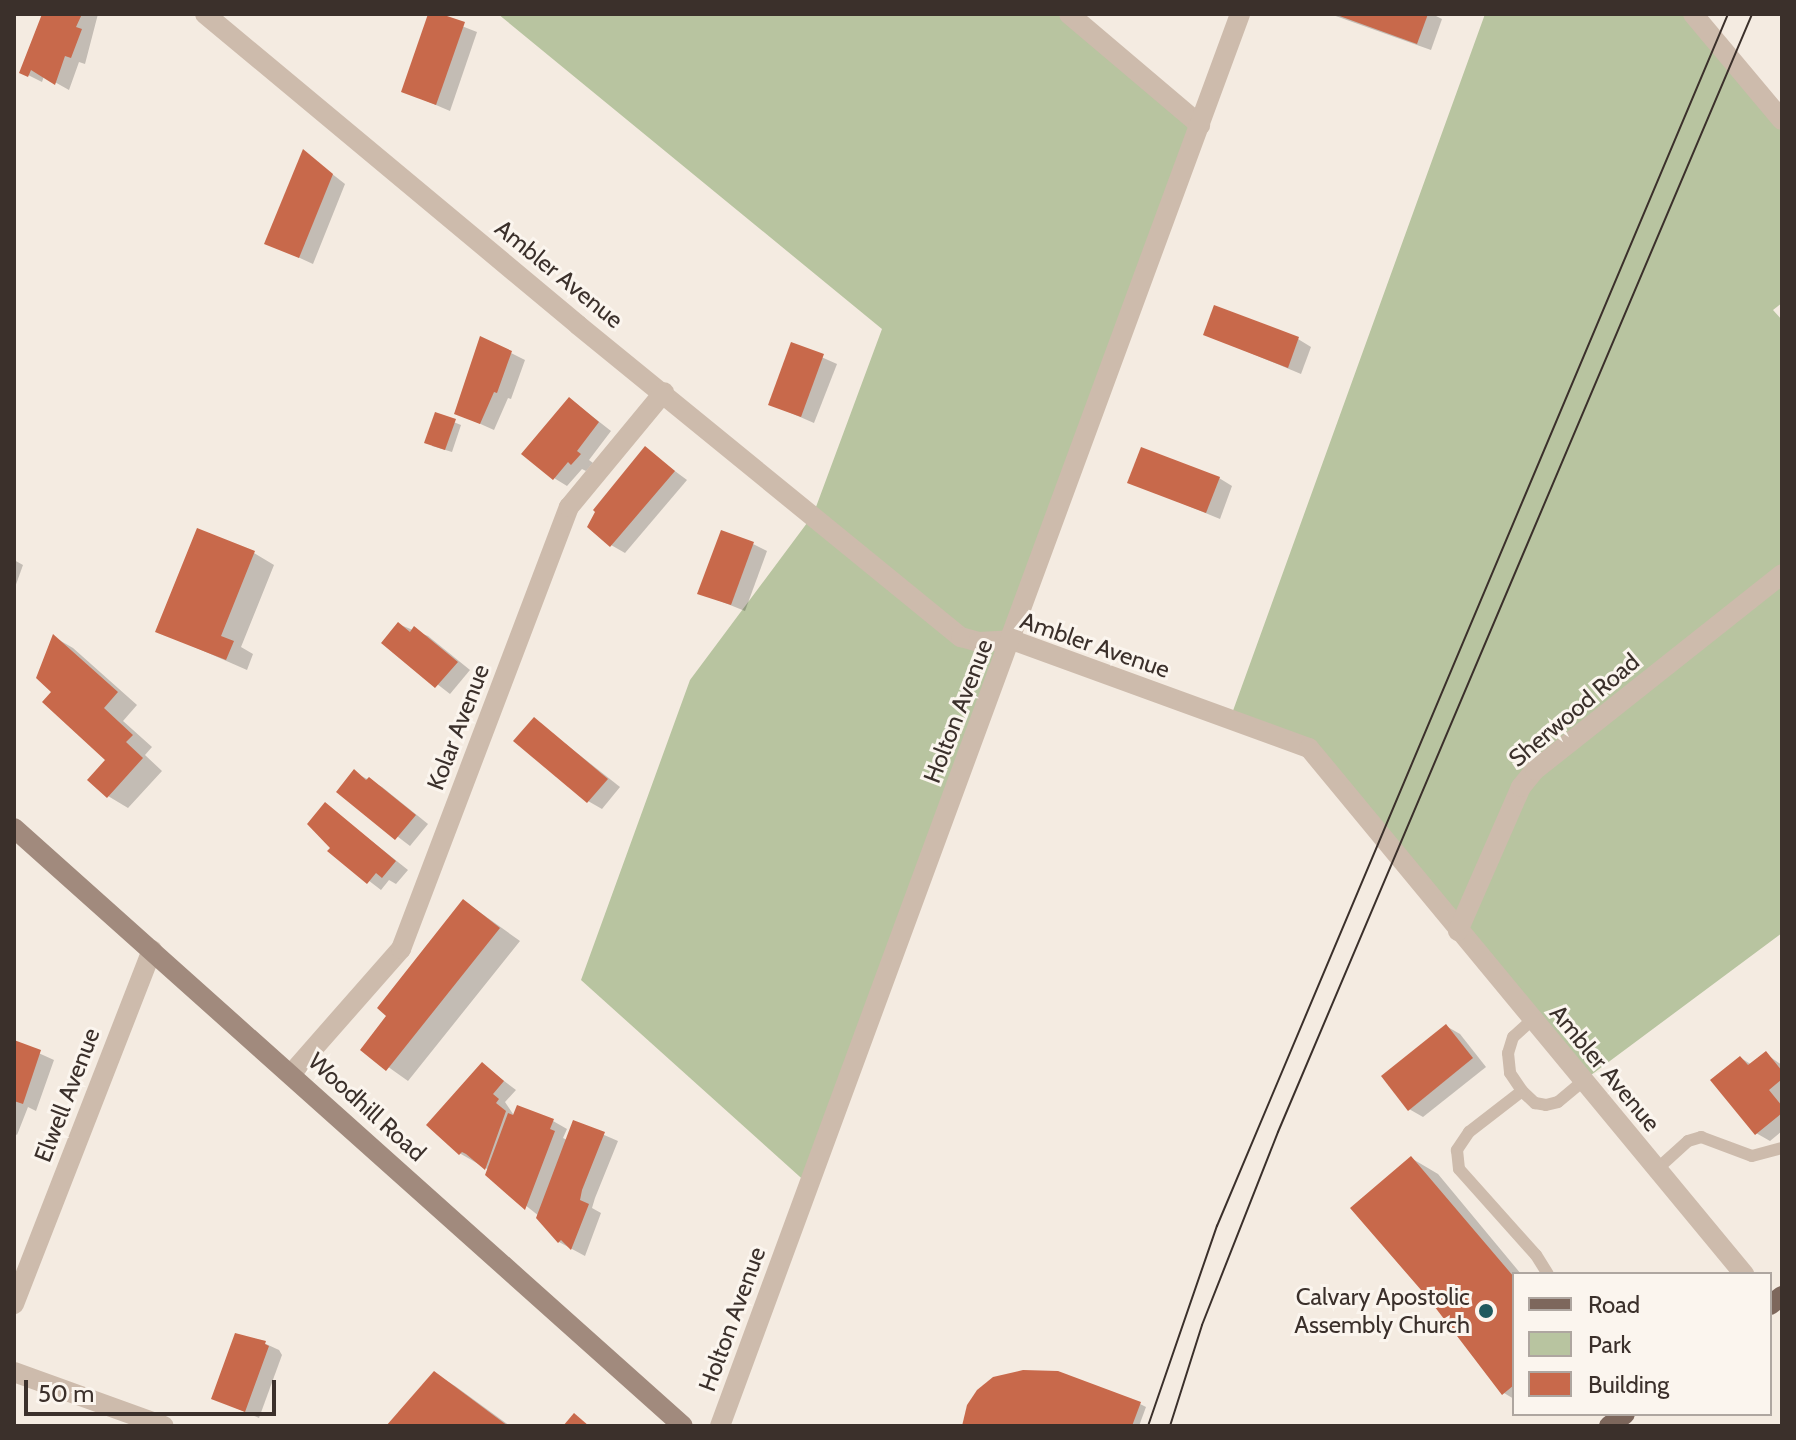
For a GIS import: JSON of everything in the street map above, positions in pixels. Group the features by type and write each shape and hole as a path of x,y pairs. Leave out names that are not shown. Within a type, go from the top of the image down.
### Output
{"main road":[{"name":"Woodhill Road","path":"14,828 683,1426"}],"street":[{"name":"Ambler Avenue","path":"205,14 578,325 961,637 978,642 1012,640 1309,748 1742,1272"},
{"path":"1069,14 1200,125"},
{"name":"Holton Avenue","path":"720,1426 1240,14"},
{"path":"1693,14 1782,120"},
{"name":"Kolar Avenue","path":"291,1074 401,949 569,507 664,392"},
{"name":"Sherwood Road","path":"1458,931 1521,787 1535,770 1782,574"},
{"name":"Elwell Avenue","path":"14,1304 152,950"},
{"path":"14,1372 164,1426"}],"lane":[{"path":"1532,1020 1513,1037 1508,1053 1510,1073 1522,1091 1535,1103 1546,1105 1558,1102 1583,1081"},
{"path":"1522,1091 1469,1132 1457,1150 1459,1169 1536,1255 1547,1272"},
{"path":"1656,1170 1688,1141 1701,1137 1752,1156 1782,1148"}],"green space":[{"path":"498,14 1071,14 1200,125 809,1185 581,980 690,680 813,515 882,329"},
{"path":"1485,14 1693,14 1782,120 1782,303 1773,310 1782,320 1782,933 1583,1081 1309,748 1230,719"}],"building":[{"path":"42,14 82,14 76,27 82,29 71,58 65,56 55,85 31,70 28,77 19,73"},
{"path":"428,14 441,14 465,22 436,105 401,92"},
{"path":"1334,14 1428,14 1417,44"},
{"path":"303,149 333,174 299,258 264,244"},
{"path":"1214,305 1299,337 1288,368 1203,335"},
{"path":"480,336 512,351 497,393 494,392 480,424 454,414"},
{"path":"791,342 824,354 801,417 768,405"},
{"path":"569,397 599,422 577,451 581,454 571,465 568,462 553,480 521,454"},
{"path":"435,412 456,419 445,450 424,443"},
{"path":"645,446 675,471 610,547 587,527 595,512 593,510"},
{"path":"1141,447 1220,477 1206,513 1127,483"},
{"path":"197,528 255,551 221,636 234,641 226,660 155,632"},
{"path":"721,530 754,542 731,605 697,594"},
{"path":"398,622 410,632 414,626 458,662 435,688 381,643"},
{"path":"53,634 118,692 104,708 133,735 126,742 143,758 107,798 87,780 105,760 42,702 51,692 36,678"},
{"path":"534,717 608,779 587,803 513,741"},
{"path":"354,769 366,780 369,777 416,815 395,840 336,792"},
{"path":"325,802 396,861 382,878 376,873 367,884 327,851 330,848 307,824"},
{"path":"463,899 500,928 386,1071 360,1050 386,1016 377,1008"},
{"path":"1446,1024 1473,1058 1408,1111 1381,1076"},
{"path":"14,1040 41,1050 23,1104 14,1101"},
{"path":"1766,1051 1782,1071 1782,1079 1769,1090 1782,1106 1782,1113 1755,1135 1710,1080 1740,1056 1748,1065"},
{"path":"482,1062 504,1081 493,1094 499,1099 496,1103 506,1111 485,1170 466,1154 462,1152 459,1155 426,1125"},
{"path":"517,1105 554,1119 550,1129 555,1131 525,1210 485,1175 508,1113 513,1115"},
{"path":"573,1120 605,1132 582,1190 580,1200 589,1204 571,1250 561,1240 558,1243 536,1218"},
{"path":"1411,1156 1512,1275 1512,1387 1502,1395 1428,1298 1350,1208"},
{"path":"235,1333 266,1341 265,1344 269,1346 245,1412 211,1399"},
{"path":"1023,1370 1058,1371 1141,1402 1132,1426 962,1426 967,1405 977,1390 993,1377"},
{"path":"434,1371 508,1426 386,1426"},
{"path":"574,1413 589,1426 563,1426"}],"tram line":[{"path":"1148,1426 1217,1226 1728,14"},
{"path":"1170,1426 1202,1325 1278,1132 1752,14"}],"place":[{"name":"Calvary Apostolic Assembly Church","path":"1486,1311"}]}
